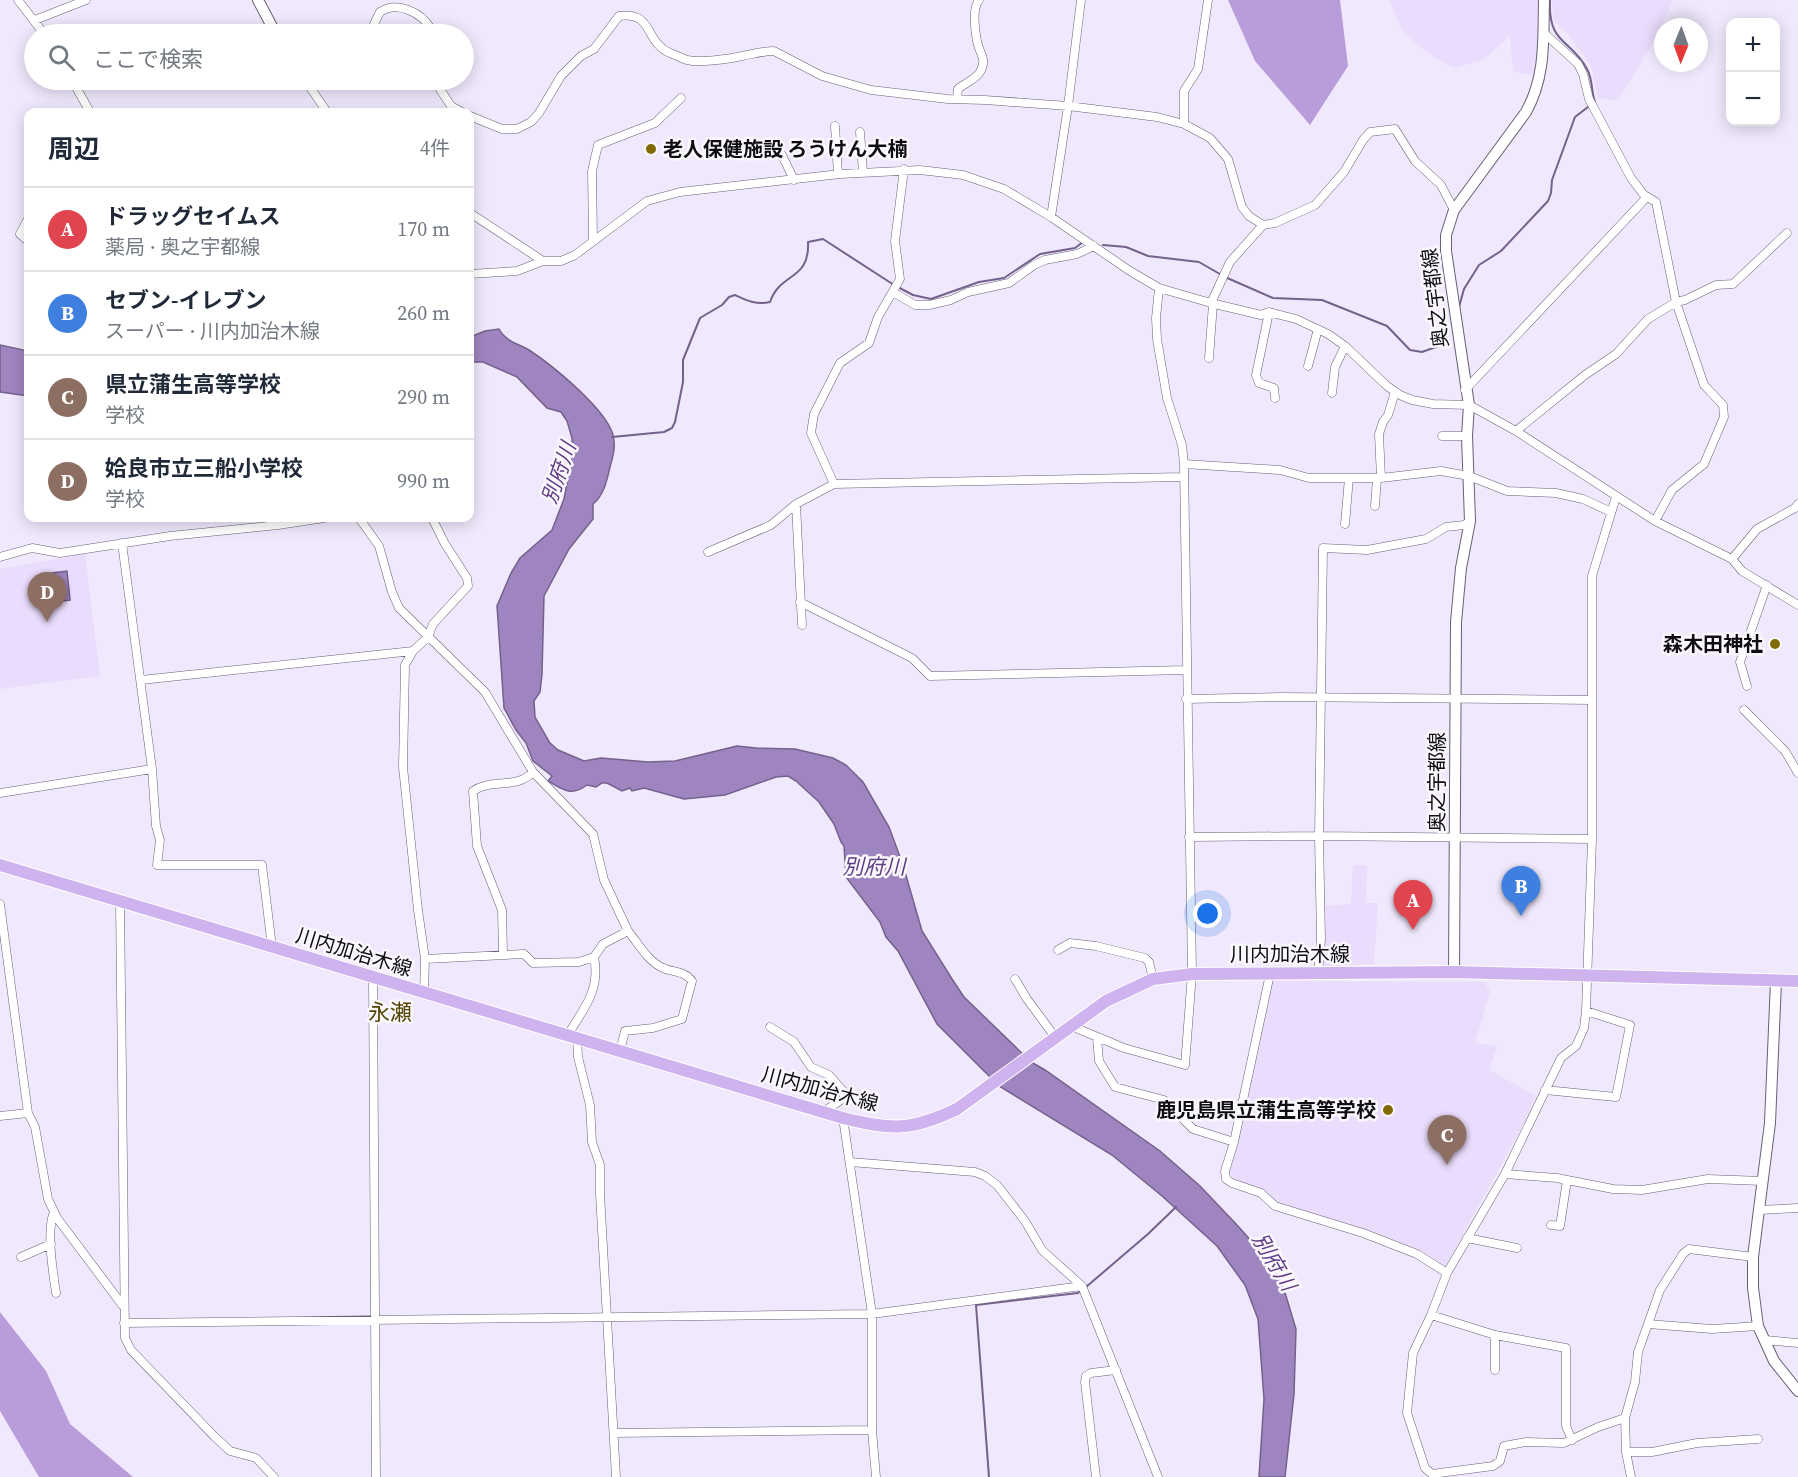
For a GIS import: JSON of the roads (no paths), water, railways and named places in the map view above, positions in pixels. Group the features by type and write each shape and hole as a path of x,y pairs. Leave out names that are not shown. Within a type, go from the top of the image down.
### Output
{"main road":[{"name":"川内加治木線","path":"0,866 872,1125 913,1126 933,1121 957,1109 1106,1001 1153,979 1192,974 1454,972 1798,981"}],"street":[{"path":"18,0 38,24"},
{"path":"35,20 86,0"},
{"path":"258,0 271,24"},
{"path":"957,99 958,89 979,74 983,60 983,54 977,41 975,9 979,0"},
{"path":"1051,217 1081,0"},
{"path":"1184,124 1184,91 1198,69 1208,0"},
{"name":"奥之宇都線","path":"1454,972 1457,605 1470,521 1467,436 1469,405 1446,251 1446,235 1454,210 1526,112 1535,96 1541,74 1544,0"},
{"path":"374,24 380,12 387,6 397,4 407,5 417,10 427,24"},
{"path":"474,118 502,129 517,129 531,122 561,76 581,56 594,49 619,16 630,15 646,23 658,46 684,59 730,58 774,51 822,76 871,90 957,99 1068,106 1157,117 1184,124 1210,138 1228,159 1242,207 1249,216 1263,225"},
{"path":"1543,32 1578,64 1589,99 1631,178 1647,197 1656,202 1676,302 1704,385 1723,405 1724,417 1704,464 1672,490 1655,521"},
{"path":"78,90 88,108"},
{"path":"311,90 322,108"},
{"path":"441,90 455,108"},
{"path":"593,241 592,171 598,145 655,123 681,98"},
{"path":"835,126 838,174"},
{"path":"1209,358 1212,304 1230,262 1263,225 1275,223 1315,204 1344,172 1370,132 1395,129 1415,161 1440,185 1454,210"},
{"path":"860,132 863,172"},
{"path":"782,155 794,180"},
{"path":"834,484 811,434 814,414 840,363 869,343 878,317 900,279 895,241 904,169"},
{"path":"474,274 517,271 543,261 561,261 575,255 647,201 680,192 904,169 945,172 980,180 1004,189 1051,217 1159,288 1212,304 1261,315 1269,312 1296,319 1318,329 1345,346 1395,392 1412,400 1432,404 1469,405 1516,431 1655,521 1732,560 1742,572 1798,605"},
{"path":"1466,390 1647,197"},
{"path":"474,216 543,261"},
{"path":"1516,431 1585,375 1616,354 1648,319 1676,302 1716,285 1733,284 1787,233"},
{"path":"893,290 915,304 929,305 951,300 968,292 1009,283 1045,260 1064,257 1094,246"},
{"path":"1071,1026 1124,1048 1185,1065 1192,974 1184,464 1180,436 1167,398 1157,339 1156,318 1159,288"},
{"path":"1269,312 1256,375 1259,383 1274,388 1275,398"},
{"path":"1308,366 1318,329"},
{"path":"1332,393 1335,367 1345,346"},
{"path":"1375,506 1379,478 1379,434 1395,392"},
{"path":"1442,436 1467,436"},
{"path":"1184,464 1280,470 1309,478 1379,478 1441,471 1469,476 1507,491 1556,493 1583,500 1611,512"},
{"path":"708,552 771,525 796,504 834,484 1183,477"},
{"path":"1345,524 1349,478"},
{"path":"1616,497 1592,576 1592,839 1584,1029 1576,1046 1561,1058 1505,1174 1447,1273 1413,1353 1407,1413 1425,1468 1432,1474 1493,1466 1500,1461 1504,1446 1526,1442 1564,1443 1598,1427 1625,1418"},
{"path":"796,504 802,625"},
{"path":"1732,560 1756,529 1795,508 1798,504"},
{"path":"1318,974 1321,939 1319,836 1323,548 1366,550 1426,539 1446,527 1464,525 1470,521"},
{"path":"0,557 32,548 60,553 292,522"},
{"path":"362,522 379,546 399,608 485,692 533,772 593,834 604,880 628,931 647,956 661,967 687,975 692,981 682,1019 653,1028 625,1031 620,1051"},
{"path":"424,993 425,959 403,767 405,665 413,651 428,637 434,624 468,586 467,578 434,522"},
{"path":"122,543 152,769 156,826 160,840 157,865 262,865 272,947"},
{"path":"1747,686 1740,662 1767,585"},
{"path":"800,602 912,658 930,676 1186,670"},
{"path":"141,680 413,651"},
{"path":"1186,699 1592,700"},
{"path":"1744,710 1785,751 1798,773"},
{"path":"0,793 152,769"},
{"path":"503,954 502,910 477,846 474,791 480,787 525,780 533,772"},
{"path":"1189,837 1592,839"},
{"path":"120,902 125,1338 131,1350 230,1451 256,1458 274,1477"},
{"path":"0,904 28,1113 35,1127 48,1198 54,1212 124,1306"},
{"path":"425,959 524,954 533,963 579,962 594,957 603,944 628,931"},
{"path":"1058,950 1070,943 1096,946 1145,958 1149,962 1153,979"},
{"path":"594,957 597,972 591,997 572,1037 590,1105 592,1142 600,1165 616,1477"},
{"path":"1270,974 1234,1142 1225,1171 1226,1179 1261,1193 1275,1206 1363,1233 1418,1254 1447,1273"},
{"path":"373,978 376,1477"},
{"path":"1015,979 1055,1037"},
{"path":"1776,981 1770,1123 1753,1257 1753,1288 1758,1326 1774,1361 1797,1387"},
{"path":"1545,1090 1616,1097 1630,1025 1586,1011"},
{"path":"770,1027 795,1042 811,1067 829,1075 843,1091 844,1098 823,1112"},
{"path":"1097,1038 1099,1061 1115,1087 1164,1100 1193,1129 1234,1142"},
{"path":"0,1116 28,1113"},
{"path":"843,1118 872,1314 872,1430 876,1477"},
{"path":"850,1162 975,1172 997,1185 1025,1221 1042,1250 1082,1286 1158,1477"},
{"path":"1505,1174 1567,1180 1613,1189 1642,1190 1708,1179 1763,1181"},
{"path":"1551,1225 1560,1226 1567,1180"},
{"path":"1758,1210 1798,1208"},
{"path":"54,1212 51,1244 56,1293"},
{"path":"1467,1238 1517,1248"},
{"path":"21,1257 51,1244"},
{"path":"1631,1477 1626,1452 1625,1418 1635,1382 1638,1352 1660,1290 1683,1254 1689,1249 1753,1257"},
{"path":"124,1323 872,1314 1082,1286"},
{"path":"1431,1315 1495,1335 1566,1348 1566,1426 1572,1440"},
{"path":"1648,1324 1712,1329 1758,1326"},
{"path":"1495,1335 1495,1370"},
{"path":"1765,1340 1798,1342"},
{"path":"1096,1477 1086,1376 1091,1373 1116,1370"},
{"path":"614,1433 872,1430"},
{"path":"1626,1452 1652,1452 1697,1443 1758,1439"}],"water":[{"name":"別府川","path":"499,329 508,340 529,350 564,377 600,413 608,424 614,439 613,455 606,482 600,496 593,504 593,519 569,549 544,596 542,674 540,692 534,701 535,717 550,743 558,750 584,761 601,758 648,762 675,761 737,746 795,749 833,758 846,765 863,782 889,827 903,865 922,931 964,997 1031,1062 1160,1151 1200,1186 1263,1254 1277,1275 1283,1286 1296,1329 1294,1394 1285,1477 1259,1477 1264,1399 1258,1319 1245,1285 1217,1246 1162,1196 1112,1155 999,1086 937,1024 898,951 886,937 880,922 846,877 844,846 834,824 819,802 788,776 776,777 725,795 684,799 644,788 632,791 630,788 622,791 607,783 596,787 587,785 576,791 568,791 548,781 552,776 533,761 526,743 504,708 497,606 520,558 552,530 564,499 572,457 572,438 567,421 561,412 547,408 517,377 483,362 474,362 474,335"},
{"path":"0,345 24,350 24,395 0,392"},
{"path":"67,571 70,600 56,602 52,573"}],"waterway":[{"path":"1550,0 1550,15 1556,33 1574,51 1587,69 1595,102"},
{"path":"1459,307 1464,289 1479,265 1501,251 1548,201 1552,180 1575,117 1588,107"},
{"path":"612,437 664,432 672,428 683,382 683,360 700,318 735,295 752,302 770,302 780,285 804,264 808,242 823,239 894,285 913,295 931,299 979,282 1004,278 1040,254 1075,248 1083,242"},
{"path":"1103,245 1126,247 1148,256 1199,262 1225,277 1273,298 1322,300 1387,326 1410,350 1422,352 1447,343"},
{"path":"1086,1287 1176,1207"},
{"path":"989,1477 976,1305 1078,1293 1081,1290"}],"place":[{"name":"老人保健施設 ろうけん大楠","path":"651,149"},
{"name":"姶良市立三船小学校","path":"47,622"},
{"name":"森木田神社","path":"1775,644"},
{"name":"セブン-イレブン","path":"1521,916"},
{"name":"ドラッグセイムス","path":"1413,930"},
{"name":"鹿児島県立蒲生高等学校","path":"1388,1110"},
{"name":"県立蒲生高等学校","path":"1447,1165"}],"district":[{"name":"永瀬","path":"390,1012"}]}
